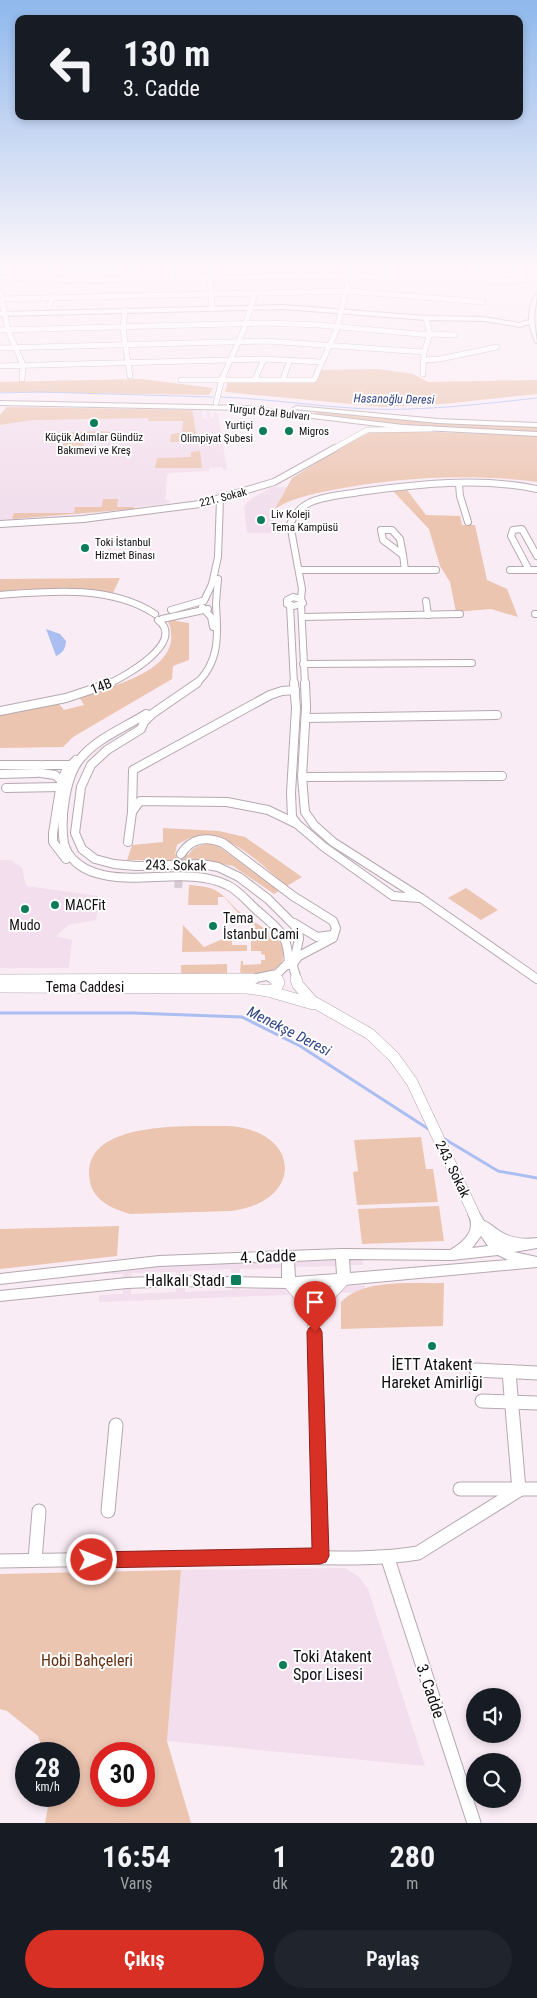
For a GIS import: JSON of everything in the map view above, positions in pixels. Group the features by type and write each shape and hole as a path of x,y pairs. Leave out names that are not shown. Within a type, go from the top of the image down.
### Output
{"main road":[{"name":"Turgut Özal Bulvarı","path":"0,401 214,405 438,420 537,424"},
{"name":"Turgut Özal Bulvarı","path":"214,405 432,429 537,434"},
{"path":"356,422 316,416 312,412 361,414"},
{"path":"474,1214 492,1234 503,1240 535,1243"},
{"path":"474,1214 489,1240 499,1250 524,1260 537,1262"},
{"path":"452,1255 469,1245 475,1236 477,1225 474,1214"},
{"name":"4. Cadde","path":"0,1279 159,1261 342,1254 452,1255 499,1250 535,1243"},
{"path":"342,1254 344,1280"},
{"path":"288,1256 289,1282"},
{"name":"4. Cadde","path":"0,1296 127,1283 344,1280 424,1271 472,1270 537,1262"}],"street":[{"path":"15,348 23,366 22,379"},
{"path":"125,348 130,376"},
{"path":"214,405 236,348"},
{"path":"182,380 314,380 329,348"},
{"path":"362,348 424,352"},
{"path":"423,374 425,348"},
{"path":"424,360 440,359 492,348"},
{"path":"0,366 230,360 321,362"},
{"path":"255,379 264,360"},
{"path":"283,379 290,360"},
{"name":"221. Sokak","path":"0,522 84,516 140,509 246,490 282,475 359,430 362,426 356,422"},
{"name":"221. Sokak","path":"0,522 83,519 200,504 274,482 367,430 432,429"},
{"path":"456,484 468,522"},
{"path":"537,489 507,485 456,484 405,487 327,498 308,504 299,510 290,524 299,570 302,617 306,718 302,777 305,812 314,824 333,842 421,898 537,979"},
{"name":"243. Sokak","path":"220,498 218,509 220,531 217,567 208,605 218,645 215,660 211,668 192,688 149,716 143,722 141,729 99,755 85,773 80,788 74,831 81,849 88,856 108,864 205,864 232,873 245,880 294,923 298,929 299,939 290,972 296,989 309,1002"},
{"path":"200,504 212,505 218,509"},
{"path":"529,570 511,536 513,530 522,529 537,556"},
{"path":"403,555 406,570"},
{"name":"243. Sokak","path":"217,567 208,605 213,623 210,659 202,672 190,685 127,728 100,742 84,754 74,768 71,777 62,826 63,846 66,854 77,866 109,876 208,877 228,885 280,931 288,944 291,963 298,985 305,995 370,1034 394,1057 412,1082 474,1214"},
{"path":"299,570 436,570"},
{"path":"510,570 537,570"},
{"path":"300,584 290,602 296,708 291,794 292,817 297,824 324,847 392,896 421,898"},
{"path":"0,595 54,593 104,596 136,603 150,610 158,617 208,605"},
{"path":"426,601 428,615"},
{"path":"290,602 301,602"},
{"path":"302,617 460,614"},
{"name":"14B","path":"0,711 78,694 134,671 150,661 159,650 164,637 165,627 158,617"},
{"path":"303,664 472,663"},
{"path":"128,842 132,812 136,799 133,770 270,695 282,691 295,690"},
{"path":"306,718 497,715"},
{"path":"77,866 63,857 53,842 61,784 66,770 84,754"},
{"path":"0,765 37,769 55,774 61,784"},
{"path":"0,774 71,765"},
{"path":"302,777 502,776"},
{"path":"6,788 61,784"},
{"path":"136,799 227,802 268,810 297,824"},
{"path":"0,980 234,980 268,977 283,970 300,956 333,938 336,932 336,925 333,921 286,892 222,842 206,839 193,841 185,847 181,854"},
{"path":"140,877 148,871 141,865"},
{"path":"163,876 157,870 164,865"},
{"path":"392,896 400,891 399,884"},
{"path":"294,923 316,937 326,938 336,932"},
{"path":"268,977 278,980 279,983 278,986 268,991"},
{"name":"Tema Caddesi","path":"0,987 247,988 268,991 309,1002 338,1016"},
{"path":"314,1321 323,1301 344,1280"},
{"path":"289,1282 311,1310 314,1321 320,1556"},
{"path":"476,1370 537,1373"},
{"path":"509,1372 519,1490"},
{"path":"482,1401 537,1403"},
{"path":"108,1510 116,1425"},
{"path":"460,1489 537,1489"},
{"path":"0,1561 320,1556 388,1558 418,1553 519,1490"},
{"path":"35,1560 39,1511"},
{"name":"3. Cadde","path":"388,1558 408,1625 474,1823"}],"shaded area":[{"path":"7,407 202,410 203,418 207,418 205,411 210,411 211,418 214,418 214,413 218,413 227,470 223,470 222,467 209,468 209,471 169,473 167,476 165,500 169,500 169,503 90,513 0,520 0,415"},
{"path":"271,487 287,487 275,509 273,533 247,533 244,506 251,499"},
{"path":"0,860 11,860 22,868 26,886 99,896 96,920 68,925 56,936 72,940 69,968 0,968"},
{"path":"362,1258 363,1265 346,1265 346,1273 355,1271 360,1273 347,1279 348,1286 365,1285 365,1292 99,1302 99,1295 123,1294 123,1274 101,1274 101,1268","holes":["337,1266 335,1279 340,1286 294,1288 292,1267","284,1268 285,1288 240,1290 240,1283 243,1280 243,1276 240,1276 240,1269","231,1269 231,1277 229,1277 232,1290 185,1292 185,1271","176,1272 176,1292 131,1294 132,1273"]},
{"name":"Toki Atakent Spor Lisesi","path":"345,1568 359,1577 368,1589 425,1766 167,1741 181,1570"}],"green space":[{"path":"378,369 413,374 428,382 537,380 537,394 443,404 383,407 225,392 228,381 313,382 318,379 321,370"},
{"path":"142,379 213,388 209,395 0,392 0,382"},
{"path":"7,407 192,410 197,439 194,442 170,442 171,434 182,433 183,421 148,421 149,418 32,420 0,425 0,415"},
{"path":"316,412 401,419 537,426 537,432 407,425 314,414"},
{"path":"102,431 121,433 138,439 84,441 83,447 62,447 63,440 50,440 51,433"},
{"path":"373,431 537,436 537,482 460,477 409,479 332,490 295,499 275,509 292,478 352,441"},
{"path":"200,451 202,468 155,468 157,458 191,457 191,452"},
{"path":"407,490 426,515 460,516 462,525 475,525 487,580 507,589 518,617 491,609 456,612 450,582 440,566 429,529 393,491"},
{"path":"103,499 118,499 117,507 134,507 134,509 12,519 14,513 74,513 75,507 102,507"},
{"path":"120,578 112,595 0,592 0,579"},
{"path":"174,617 176,621 189,623 189,660 173,666 172,679 73,737 63,747 0,748 0,715 58,703 64,710 84,705 79,697 127,681 157,664 167,652 171,638 168,621"},
{"path":"163,828 219,831 245,837 302,877 287,886 236,846 222,839 207,836 192,838 177,845 175,854 188,855 199,846 214,843 279,891 274,894 233,866 202,860 127,860 132,845 163,842"},
{"path":"189,885 202,886 219,892 224,897 218,897 218,905 188,905"},
{"path":"466,888 498,910 481,920 448,898"},
{"path":"224,897 241,913 272,934 284,949 282,961 274,970 243,974 240,972 241,961 243,961 243,965 261,964 261,960 265,960 265,955 261,954 261,951 251,951 251,933 253,933 252,929 256,927 253,924 249,925"},
{"path":"183,925 204,947 232,935 232,945 247,945 247,951 182,952"},
{"path":"227,964 227,973 225,974 183,974 181,972 181,965"},
{"path":"229,1126 253,1131 270,1140 281,1152 285,1167 282,1181 272,1194 256,1205 232,1211 130,1214 117,1210 105,1203 92,1189 90,1182 91,1161 101,1146 119,1136 141,1130 166,1127"},
{"path":"421,1137 426,1169 433,1169 438,1202 357,1205 353,1172 358,1171 354,1140"},
{"path":"439,1206 444,1241 362,1244 358,1209"},
{"path":"119,1226 117,1256 0,1269 0,1229"},
{"path":"444,1283 443,1326 341,1329 341,1302 351,1294 362,1289 389,1284"},
{"name":"Hobi Bahçeleri","path":"181,1570 167,1741 191,1823 45,1823 48,1807 80,1807 80,1742 40,1742 38,1736 7,1711 0,1709 0,1574"}],"water":[{"path":"46,629 60,634 66,641 63,650 56,656"}],"waterway":[{"name":"Hasanoğlu Deresi","path":"0,393 40,392 213,397"},
{"name":"Hasanoğlu Deresi","path":"221,397 369,409 411,409 537,398"},
{"name":"Menekşe Deresi","path":"0,1013 133,1013 242,1017 300,1046 430,1130"},
{"name":"Menekşe Deresi","path":"443,1138 498,1171 537,1178"}],"tunnel":[{"path":"178,888 181,854"}],"place":[{"name":"Küçük Adımlar Gündüz Bakımevi ve Kreş","path":"94,423"},
{"name":"Yurtiçi Olimpiyat Şubesi","path":"263,431"},
{"name":"Migros","path":"289,431"},
{"name":"Liv Koleji Tema Kampüsü","path":"261,520"},
{"name":"Toki İstanbul Hizmet Binası","path":"85,548"},
{"name":"MACFit","path":"55,905"},
{"name":"Mudo","path":"25,909"},
{"name":"Tema İstanbul Cami","path":"213,926"},
{"name":"Halkalı Stadı","path":"236,1280"},
{"name":"İETT Atakent Hareket Amirliği","path":"432,1346"},
{"name":"Toki Atakent Spor Lisesi","path":"283,1665"}],"route":[{"path":"92,1560 320,1556 315,1332"}]}
